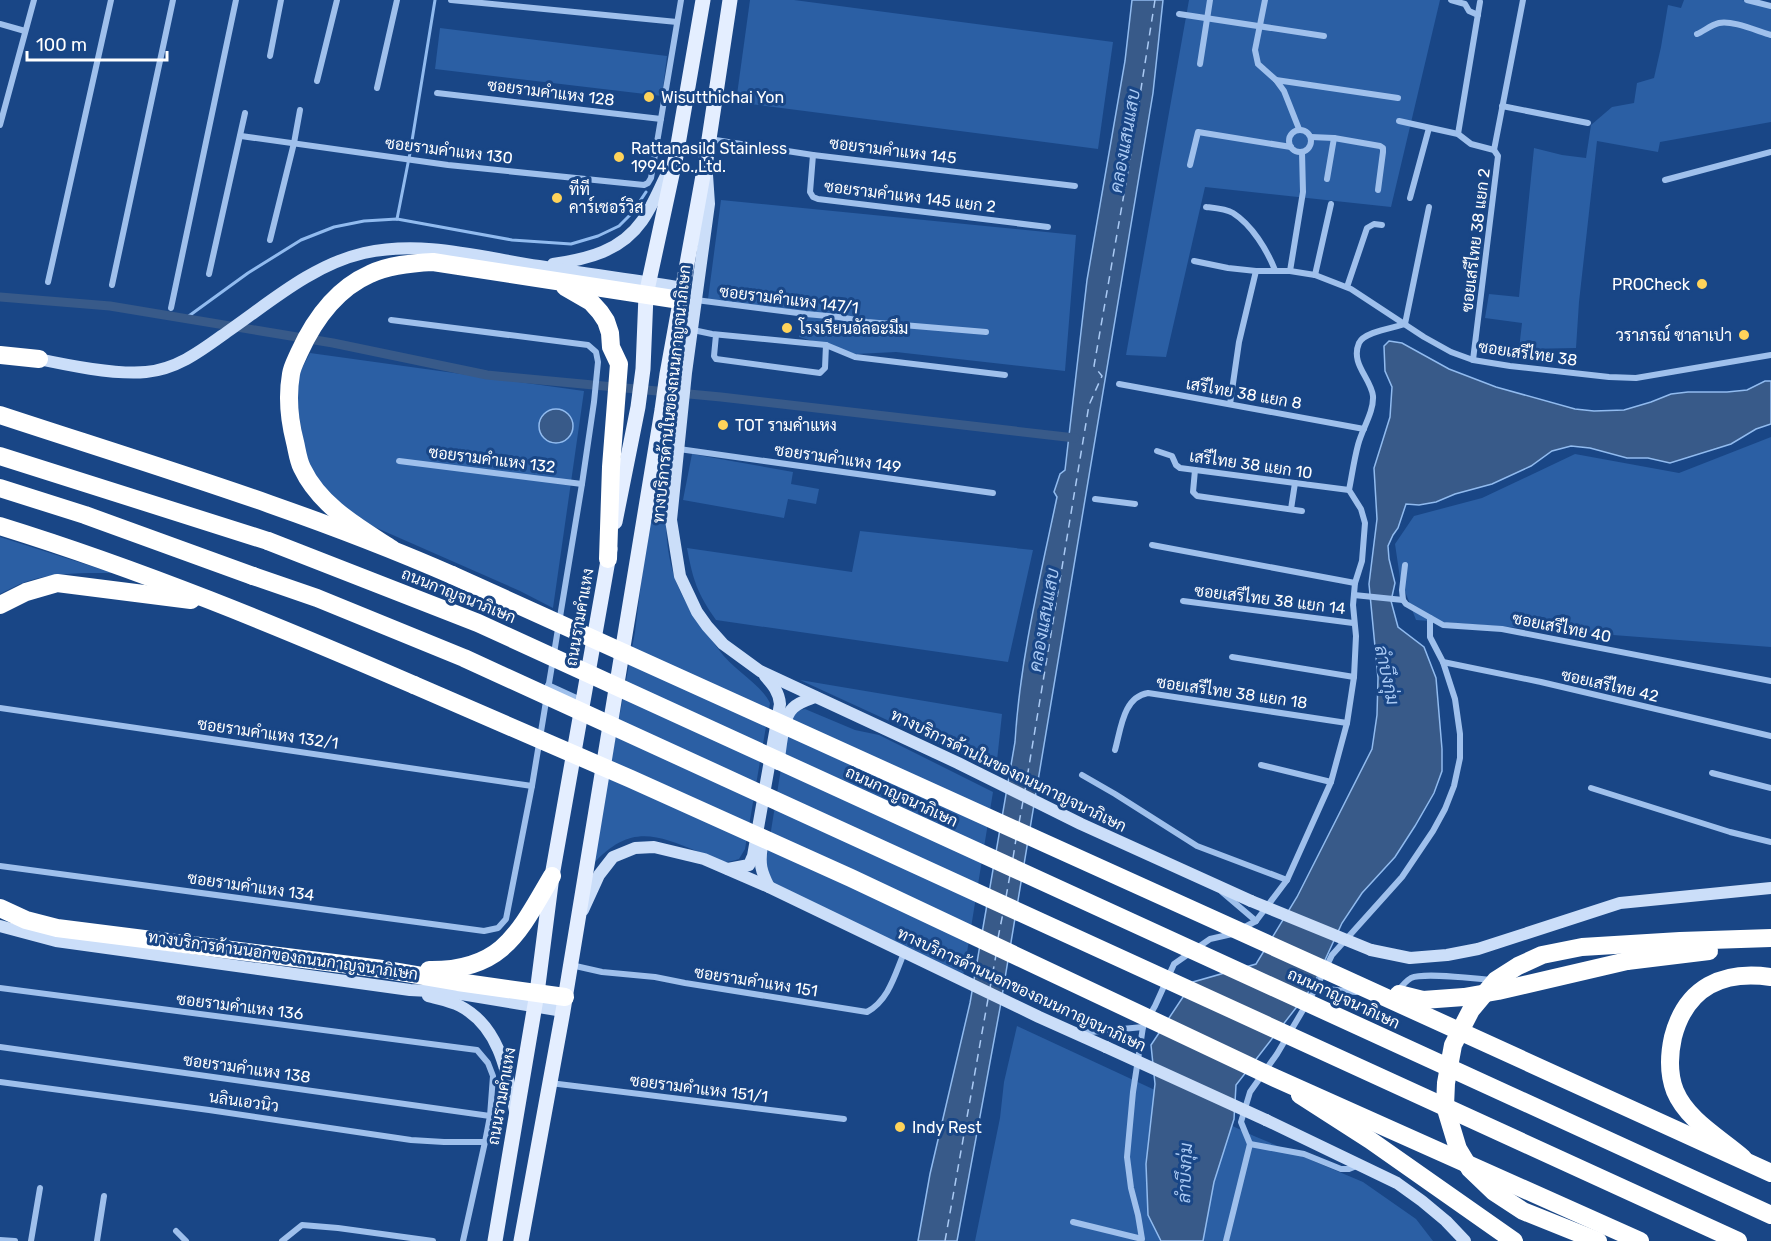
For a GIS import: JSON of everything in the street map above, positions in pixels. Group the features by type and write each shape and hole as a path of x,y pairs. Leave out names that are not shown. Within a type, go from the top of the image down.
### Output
{"highway":[{"path":"392,549 348,521 330,506 315,487 302,467 288,408 291,371 309,332 323,311 343,292 372,273 411,263 433,262 556,282 647,289 686,296"},
{"path":"556,282 591,302 600,312 606,321 611,347 618,364 608,559"},
{"path":"0,355 39,359"},
{"path":"0,415 220,488 392,549 1771,1173"},
{"name":"ถนนกาญจนาภิเษก","path":"0,456 268,541 478,623 1771,1215"},
{"path":"0,488 86,514 317,598 464,658 1738,1241"},
{"path":"0,526 120,565 308,639 631,779 851,878 1275,1078 1640,1241"},
{"path":"0,605 26,592 57,584 217,603"},
{"path":"382,969 460,968 475,965 488,958 504,948 517,933 552,876"},
{"path":"0,908 26,920 57,928 382,969 564,1004"},
{"path":"1598,1241 1523,1211 1494,1192 1470,1169 1458,1149 1445,1106 1446,1083 1453,1046 1471,1010 1496,980 1542,955 1582,947 1680,941 1770,942"},
{"path":"1334,974 1381,990 1423,1000 1464,997 1628,961 1770,942"},
{"path":"1751,1164 1700,1124 1687,1110 1676,1092 1670,1073 1670,1051 1676,1026 1695,995 1713,983 1734,976 1754,975 1771,978"},
{"path":"1275,1078 1370,1140 1514,1241"}],"main road":[{"path":"521,1241 578,921 667,374 686,296 730,0"},
{"path":"702,6 727,16"},
{"name":"ถนนรามคำแหง","path":"495,1241 536,1000 552,876 608,559 638,407 643,369 647,289 675,156 702,6"},
{"path":"537,266 579,261 616,247 632,234 643,219 675,156"},
{"path":"0,350 117,372 148,372 174,365 197,354 297,283 331,265 374,251 441,249 647,289"},
{"name":"ทางบริการด้านในของถนนกาญจนาภิเษก","path":"686,296 693,330 671,520 680,576 697,612 707,626 723,644 760,671 958,763 1081,824 1251,901 1371,950 1410,958 1447,955 1478,949 1620,903 1771,888"},
{"path":"728,869 749,865 753,856 780,704 774,686 760,671"},
{"path":"769,887 761,872 760,858 787,717 799,703 815,697"},
{"name":"ทางบริการด้านนอกของถนนกาญจนาภิเษก","path":"578,921 599,875 613,857 635,848 654,847 704,859 769,887 1039,1017 1266,1120 1397,1183 1446,1221 1465,1241"},
{"name":"ทางบริการด้านนอกของถนนกาญจนาภิเษก","path":"0,926 56,941 410,990 536,1000"},
{"path":"410,990 459,1005 482,1023 498,1047 504,1062 515,1116"}],"street":[{"path":"0,125 34,0"},
{"path":"48,282 111,0"},
{"path":"112,285 173,0"},
{"path":"171,308 236,0"},
{"path":"270,56 281,0"},
{"path":"317,81 337,0"},
{"path":"377,88 397,0"},
{"path":"451,0 677,22"},
{"path":"661,119 681,0"},
{"path":"1200,64 1210,0"},
{"path":"1265,0 1255,50 1258,64 1276,80 1284,91 1299,129"},
{"path":"1451,0 1464,4 1469,11 1478,15"},
{"path":"1399,122 1458,134 1471,144 1494,150 1523,0"},
{"path":"1747,0 1771,6"},
{"path":"1458,134 1480,2"},
{"path":"1179,14 1324,36"},
{"path":"1697,34 1722,23 1771,35"},
{"path":"0,24 25,31"},
{"path":"1276,80 1398,99"},
{"name":"ซอยรามคำแหง 128","path":"437,93 661,119"},
{"path":"1502,106 1588,123"},
{"path":"270,240 300,110"},
{"path":"209,274 246,113"},
{"name":"ซอยรามคำแหง 130","path":"241,136 448,165 644,185 651,178 661,119"},
{"path":"1410,198 1429,128"},
{"path":"1190,165 1198,132 1291,147 1302,152 1310,147 1311,137 1306,131 1299,129"},
{"path":"1291,147 1290,136 1299,129"},
{"path":"1311,137 1334,138 1378,145 1383,148 1377,190"},
{"path":"1326,179 1334,138"},
{"name":"ซอยรามคำแหง 145","path":"708,139 813,155 1075,186"},
{"name":"ซอยเสรีไทย 38 แยก 2","path":"1473,360 1498,160 1497,152 1494,150"},
{"path":"1290,271 1303,192 1302,152"},
{"path":"1665,180 1771,152"},
{"name":"ซอยรามคำแหง 145 แยก 2","path":"813,155 810,192 818,200 1048,227"},
{"path":"1315,275 1331,204"},
{"path":"1206,207 1233,213 1256,236 1268,253 1275,270"},
{"path":"1072,1222 1142,1240 1127,1157 1133,1092 1143,1027 1174,963 1210,939 1234,934 1256,921 1287,880 1331,782 1347,723 1354,677 1356,636 1353,623 1354,595 1362,561 1365,523 1350,490 1358,444 1372,405 1373,394 1359,364 1357,352 1363,338 1369,334 1405,324 1429,207"},
{"path":"1347,288 1367,228 1374,224 1382,225"},
{"name":"ซอยเสรีไทย 38","path":"1194,261 1256,271 1290,271 1315,275 1347,288 1438,345 1473,360 1545,370 1636,378 1771,355"},
{"path":"1230,404 1239,342 1256,271"},
{"name":"ซอยรามคำแหง 147/1","path":"686,296 867,322 986,332"},
{"path":"391,320 588,345 596,352 598,362 594,402 582,484 532,786"},
{"path":"693,330 716,335 826,345 855,357 1005,375"},
{"path":"716,335 714,356 716,359 820,373 825,368 826,345"},
{"name":"เสรีไทย 38 แยก 8","path":"1119,384 1364,429"},
{"name":"ซอยรามคำแหง 149","path":"679,449 993,494"},
{"name":"เสรีไทย 38 แยก 10","path":"1157,451 1172,456 1180,468 1350,490"},
{"name":"ซอยรามคำแหง 132","path":"399,461 582,484"},
{"path":"1195,470 1192,492 1195,495 1302,511"},
{"path":"1291,509 1295,483"},
{"path":"1095,499 1135,504"},
{"path":"1152,545 1355,583"},
{"path":"1399,600 1405,565"},
{"name":"ซอยเสรีไทย 40","path":"1354,595 1399,600 1443,625 1502,629 1771,681"},
{"name":"ซอยเสรีไทย 38 แยก 14","path":"1183,602 1353,623"},
{"path":"1226,1241 1250,1144 1241,1122 1250,1092 1277,1054 1316,988 1332,955 1402,876 1446,809 1454,786 1460,758 1460,734 1455,699 1443,663 1430,637 1430,618"},
{"path":"1232,657 1354,677"},
{"name":"ซอยเสรีไทย 42","path":"1443,663 1541,682 1771,736"},
{"path":"548,685 583,701"},
{"name":"ซอยเสรีไทย 38 แยก 18","path":"1115,750 1132,699 1148,693 1347,723"},
{"name":"ซอยรามคำแหง 132/1","path":"0,708 532,786"},
{"path":"1260,765 1331,782"},
{"path":"1712,773 1771,788"},
{"path":"1082,775 1197,846 1287,880"},
{"name":"ซอยรามคำแหง 134","path":"0,866 484,931 498,928 506,920 532,786"},
{"path":"1591,788 1730,832 1771,842"},
{"path":"1210,882 1256,921"},
{"name":"ซอยรามคำแหง 151","path":"570,965 602,972 654,977 867,1012 883,1000 904,953"},
{"path":"1316,988 1352,991 1379,1000 1390,999 1412,978 1423,976 1496,980"},
{"name":"ซอยรามคำแหง 136","path":"0,988 477,1050"},
{"path":"1077,1034 1143,1027"},
{"name":"ซอยรามคำแหง 138","path":"0,1047 490,1116"},
{"name":"ถนนรามคำแหง","path":"463,1241 490,1116 493,1076 488,1063 477,1050"},
{"name":"นลินเอวนิว","path":"0,1082 220,1111 411,1140 485,1142"},
{"name":"ซอยรามคำแหง 151/1","path":"550,1083 844,1119"},
{"path":"1250,1144 1286,1149 1341,1169 1359,1165"},
{"path":"31,1241 40,1188"},
{"path":"97,1241 104,1196"},
{"path":"282,1241 302,1225 433,1241"},
{"path":"176,1231 186,1241"},
{"path":"0,1240 15,1241"}],"shaded area":[{"path":"750,0 794,0 1113,42 1098,149 736,102"},
{"path":"1189,0 1440,0 1391,207 1205,187 1166,357 1126,355"},
{"path":"1684,0 1742,0 1771,7 1771,122 1660,142 1658,152 1597,141 1576,348 1519,349 1522,323 1485,318 1489,294 1519,297 1534,148 1586,158 1591,125 1612,107 1634,103 1637,83 1654,78 1668,5 1681,8"},
{"path":"440,28 667,56 662,96 435,69"},
{"path":"721,200 1076,235 1065,371 896,352 856,354 799,337 802,311 708,299"},
{"path":"310,353 584,391 553,608 520,591 354,518 326,492 307,463 297,403 299,374"},
{"path":"678,397 666,497 668,547 673,571 685,600 719,650 731,664 760,689 770,703 745,849 739,859 725,862 668,840 642,836 618,843 592,865 635,632 650,510 670,398"},
{"path":"1771,437 1771,647 1416,620 1400,578 1395,544 1414,516 1482,498 1575,454 1679,473"},
{"path":"692,454 793,472 791,484 819,489 816,504 788,499 784,518 683,500"},
{"path":"860,531 1033,550 1008,662 716,620 697,586 687,548 852,572"},
{"path":"0,537 113,573 47,576 25,582 0,594"},
{"path":"800,680 1002,714 996,770"},
{"path":"805,709 855,730 879,735 993,792 963,977 772,883 765,868 789,719 795,711"},
{"path":"1017,1026 1254,1136 1363,1182 1416,1219 1433,1241 975,1241 1000,1118 1004,1082"}],"water":[{"name":"คลองแสนแสบ","path":"1132,0 1163,0 1153,93 1000,1008 957,1241 918,1241 930,1174 970,1003 1015,742 1026,649 1057,497 1054,492 1060,474 1065,470 1087,280 1125,61"},
{"name":"ลำบึงกุ่ม","path":"1389,341 1402,343 1449,369 1496,387 1575,409 1594,411 1624,410 1671,394 1747,390 1765,381 1771,381 1771,424 1756,429 1731,444 1670,463 1648,458 1627,458 1590,448 1571,446 1552,451 1531,466 1492,484 1455,494 1436,502 1419,505 1406,504 1398,528 1388,546 1395,583 1391,601 1398,627 1424,647 1436,678 1442,771 1434,793 1395,857 1362,893 1342,923 1313,986 1236,1085 1234,1119 1214,1182 1203,1241 1161,1241 1148,1215 1146,1164 1155,1084 1151,1045 1193,982 1256,964 1297,897 1372,749 1377,715 1378,678 1369,584 1377,519 1374,468 1390,417 1392,387 1385,371 1384,346"},
{"path":"556,409 568,414 573,426 568,438 556,443 544,438 539,426 544,414"}],"waterway":[{"path":"397,219 435,0"},
{"path":"186,318 248,273 301,240 334,227 364,221 397,219 512,240 571,244 598,236 619,226 632,213 646,192"},
{"path":"0,297 110,306 333,343 487,375 721,397 1075,438"}],"ferry route":[{"path":"1025,790 1089,405 1102,376 1094,366 1155,0"},
{"path":"1019,823 1023,801"},
{"path":"1013,858 1016,839"},
{"path":"1006,897 1010,875"},
{"path":"998,938 1003,913"},
{"path":"990,988 996,955"},
{"path":"945,1241 988,999"}],"place":[{"name":"Wisutthichai Yon","path":"649,97"},
{"name":"Rattanasild Stainless 1994 Co.,Ltd.","path":"619,157"},
{"name":"ทีที คาร์เซอร์วิส","path":"557,198"},
{"name":"PROCheck","path":"1702,284"},
{"name":"โรงเรียนอัลอะมีม","path":"787,328"},
{"name":"วราภรณ์ ซาลาเปา","path":"1744,335"},
{"name":"TOT รามคำแหง","path":"723,425"},
{"name":"Indy Rest","path":"900,1127"}]}
